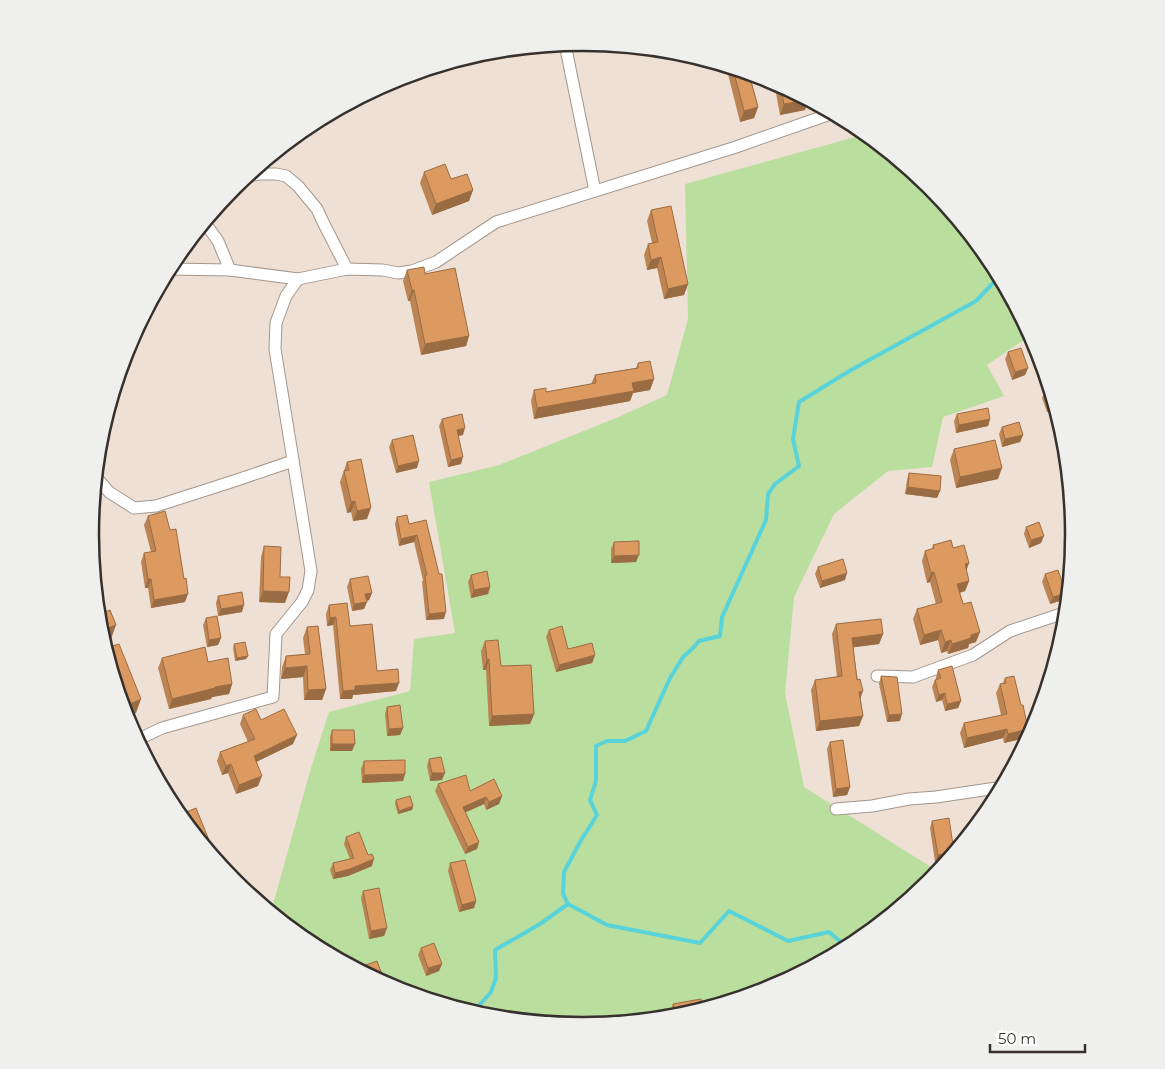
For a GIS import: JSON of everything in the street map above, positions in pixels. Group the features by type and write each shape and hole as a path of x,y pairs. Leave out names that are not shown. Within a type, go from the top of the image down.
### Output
{"street":[{"path":"566,52 594,191"},
{"path":"179,269 230,270 298,279 347,269 383,270 398,273 412,271 436,262 496,222 736,147 824,116"},
{"path":"261,174 286,176 298,186 317,209 347,269"},
{"path":"209,228 218,241 230,270"},
{"path":"144,737 162,728 273,697 276,634 302,602 308,590 311,571 275,350 276,323 286,296 298,279"},
{"path":"102,484 109,492 134,508 156,506 234,482 293,461"},
{"path":"877,676 913,677 973,655 1010,631 1059,615"},
{"path":"836,809 872,806 909,799 993,788"}],"green space":[{"path":"856,137 901,171 946,216 966,240 1001,293 1024,340 987,365 1004,396 943,417 932,467 888,471 834,514 794,597 785,693 804,787 932,868 877,918 824,953 767,981 708,1001 646,1014 582,1018 519,1014 457,1001 427,992 369,968 314,936 273,905 311,768 329,712 410,691 414,639 455,633 429,482 499,465 616,418 667,395 688,319 685,184"}],"building":[{"path":"735,76 751,82 758,107 744,111"},
{"path":"782,95 797,102 784,104"},
{"path":"445,164 451,179 467,174 473,190 436,204 424,172"},
{"path":"671,206 688,284 668,289 661,257 651,260 648,244 658,242 651,210"},
{"path":"424,267 425,274 455,268 469,336 425,344 414,290 412,290 407,270"},
{"path":"1021,348 1028,368 1015,372 1008,352"},
{"path":"650,361 654,379 632,383 634,391 537,408 534,390 546,388 546,392 596,383 595,375 638,368 638,363"},
{"path":"988,408 990,419 959,425 957,414"},
{"path":"462,414 465,428 457,430 463,457 451,460 442,419"},
{"path":"1019,422 1023,435 1005,439 1002,427"},
{"path":"413,435 419,461 398,466 392,440"},
{"path":"995,440 1002,468 960,477 954,449"},
{"path":"361,459 371,508 357,511 355,501 351,502 344,471 349,470 347,462"},
{"path":"909,473 941,476 940,491 908,487"},
{"path":"165,511 170,530 176,529 188,594 154,600 144,553 156,551 148,516"},
{"path":"407,515 409,524 426,520 439,574 442,574 446,612 429,614 425,575 427,575 417,535 401,539 397,517"},
{"path":"1039,522 1044,536 1031,540 1026,527"},
{"path":"951,540 953,548 964,545 969,563 965,564 969,581 957,584 963,604 971,602 980,632 971,635 971,638 952,644 951,640 945,642 941,630 924,635 917,609 942,602 934,572 931,573 925,551 934,548 933,545"},
{"path":"639,541 639,555 614,556 614,542"},
{"path":"264,546 281,547 280,577 290,577 289,592 263,591"},
{"path":"843,559 847,573 822,581 818,567"},
{"path":"1058,570 1063,585 1062,594 1053,597 1045,574"},
{"path":"487,571 490,587 474,590 471,575"},
{"path":"368,576 372,593 365,594 367,602 354,604 350,579"},
{"path":"242,592 244,605 221,609 218,596"},
{"path":"347,603 350,626 372,624 377,671 398,669 399,683 355,686 355,690 343,691 336,617 330,618 329,605"},
{"path":"110,610 116,625 109,628 106,612"},
{"path":"217,616 221,638 209,640 206,618"},
{"path":"881,619 883,634 852,638 857,680 860,679 863,691 859,692 863,716 820,721 815,680 842,676 836,624"},
{"path":"318,626 326,689 308,690 307,666 285,668 286,656 310,654 307,627"},
{"path":"562,626 568,649 592,643 595,655 559,665 549,630"},
{"path":"498,640 501,666 531,665 534,714 492,716 489,659 487,660 485,641"},
{"path":"245,642 248,656 237,658 234,644"},
{"path":"119,644 141,699 130,704 125,690 113,646"},
{"path":"205,647 208,662 228,658 232,684 172,699 162,658"},
{"path":"952,666 961,701 947,704 945,693 939,695 935,680 941,678 938,670"},
{"path":"881,676 897,677 902,714 889,715"},
{"path":"1014,676 1027,724 1024,730 1008,734 1007,729 967,738 964,723 1007,714 1000,684 1006,683 1005,678"},
{"path":"400,705 403,728 389,729 387,707"},
{"path":"256,709 261,720 284,709 297,735 254,756 262,776 239,785 231,764 226,766 220,752 255,739 243,715"},
{"path":"332,730 354,730 355,744 332,744"},
{"path":"843,740 850,787 836,789 830,742"},
{"path":"441,757 445,773 432,773 429,759"},
{"path":"405,760 405,774 364,775 364,761"},
{"path":"466,775 470,791 494,779 502,796 489,802 486,797 463,807 479,842 468,847 438,784"},
{"path":"410,796 413,806 399,811 396,800"},
{"path":"196,808 210,842 199,829 187,812"},
{"path":"949,818 953,845 945,854 938,855 932,821"},
{"path":"359,832 368,855 372,854 374,859 335,873 333,863 354,858 346,837"},
{"path":"465,860 476,901 462,905 450,863"},
{"path":"379,888 387,928 371,931 363,891"},
{"path":"434,943 442,964 428,968 421,948"},
{"path":"377,961 382,974 369,968 364,966"},
{"path":"701,999 702,1002 674,1009 673,1004"}],"waterway":[{"path":"568,904 563,894 564,872 597,815 590,800 596,781 596,746 607,741 625,741 646,731 670,678 683,657 699,641 720,636 722,617 766,520 768,494 775,484 799,466 793,439 799,402 851,370 976,301 994,282"},
{"path":"479,1006 491,992 496,978 495,950 540,924 568,904 607,925 700,943 729,911 788,941 829,932 841,942"}]}
